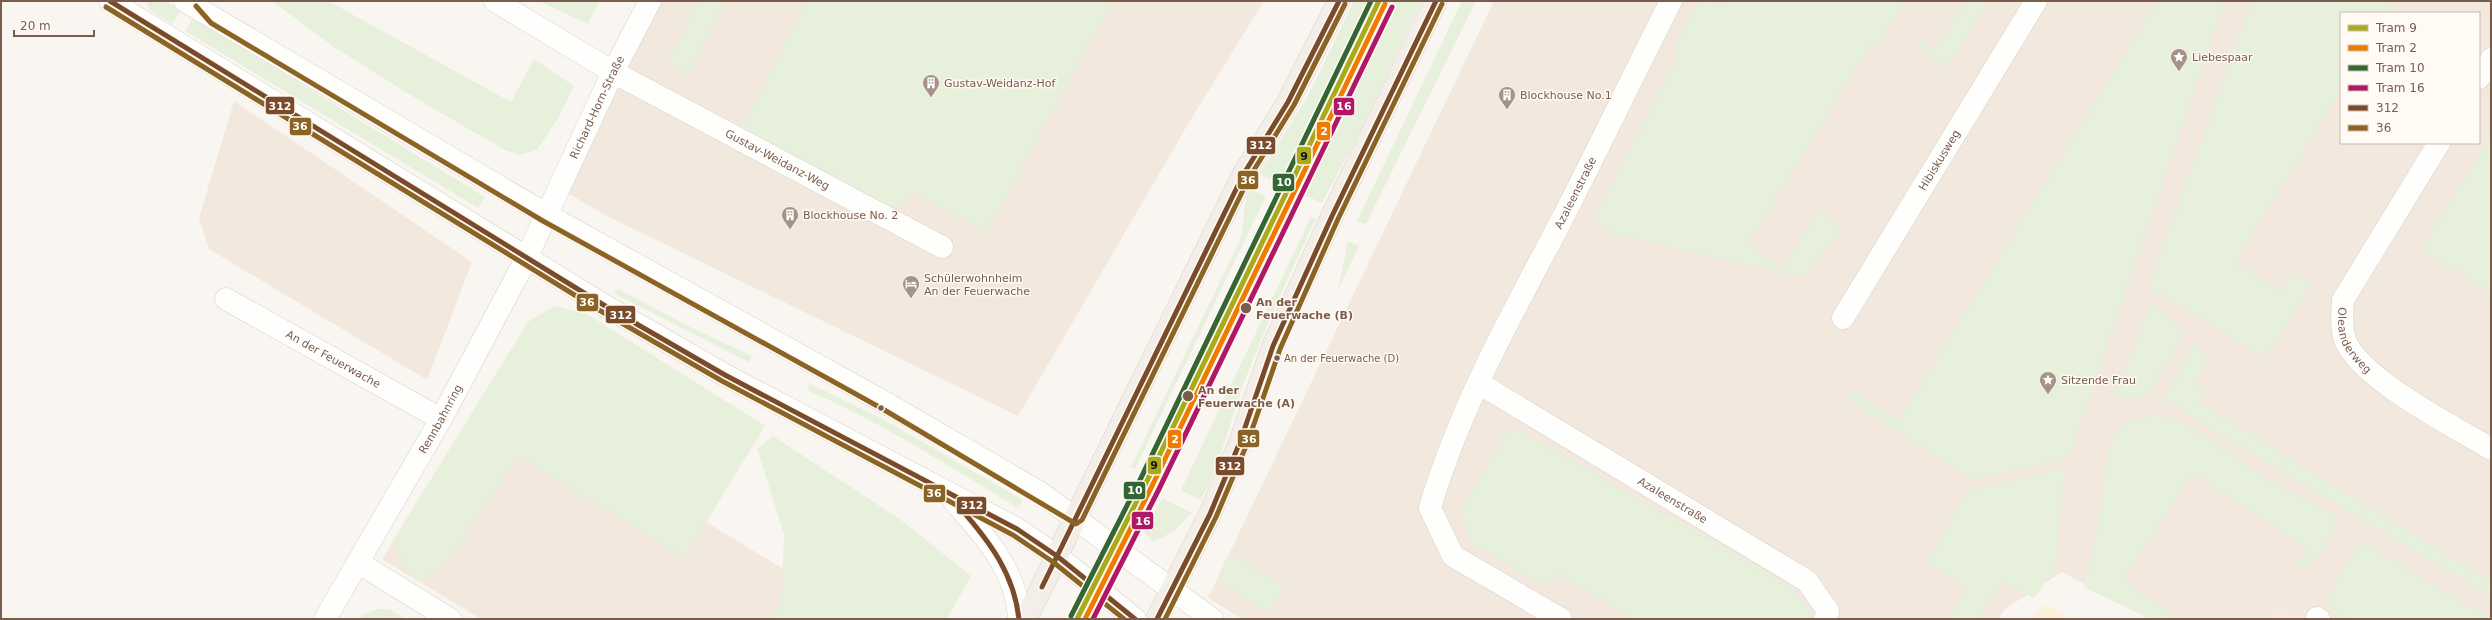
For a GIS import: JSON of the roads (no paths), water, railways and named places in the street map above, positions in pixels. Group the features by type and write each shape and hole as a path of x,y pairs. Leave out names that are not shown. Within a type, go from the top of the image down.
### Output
{"main road":[{"path":"1026,619 1243,175 1288,102 1339,1"},
{"path":"1157,619 1210,514 1240,442 1273,346 1332,216 1436,1"}],"street":[{"path":"110,1 526,259 725,375 948,495 1000,519 1057,556 1135,619"},
{"path":"185,1 208,9 547,215 884,402 1039,492 1076,517 1212,619"},
{"name":"Gustav-Weidanz-Weg","path":"495,1 613,72 942,246"},
{"name":"Richard-Horn-Straße","path":"547,215 613,72 650,1"},
{"name":"Azaleenstraße","path":"1561,619 1453,556 1430,508 1443,464 1480,384 1531,277 1671,1"},
{"name":"Hibiskusweg","path":"1843,318 2036,1"},
{"path":"2480,76 2491,59"},
{"name":"Oleanderweg","path":"2438,144 2343,300 2342,321 2346,340 2363,365 2390,387 2491,449"},
{"name":"Rennbahnring","path":"325,619 359,564 441,419 526,259 547,215"},
{"name":"An der Feuerwache","path":"226,299 441,419"},
{"name":"Azaleenstraße","path":"1480,384 1807,581 1828,611 1825,619"},
{"path":"948,495 1000,556 1016,596 1019,619"},
{"path":"359,564 450,619"}],"tram line":[{"name":"10","path":"1071,616 1140,480 1371,1"},
{"name":"9","path":"1077,619 1146,483 1379,1"},
{"name":"2","path":"1085,619 1152,486 1385,4"},
{"name":"16","path":"1093,619 1159,489 1392,7"}],"place":[{"name":"Liebespaar","path":"2179,72"},
{"name":"Gustav-Weidanz-Hof","path":"931,98"},
{"name":"Blockhouse No.1","path":"1507,110"},
{"name":"Blockhouse No. 2","path":"790,230"},
{"name":"Schülerwohnheim An der Feuerwache","path":"911,299"},
{"name":"An der Feuerwache (B)","path":"1246,308"},
{"name":"An der Feuerwache (D)","path":"1277,358"},
{"name":"Sitzende Frau","path":"2048,395"},
{"name":"An der Feuerwache (A)","path":"1188,396"}]}
